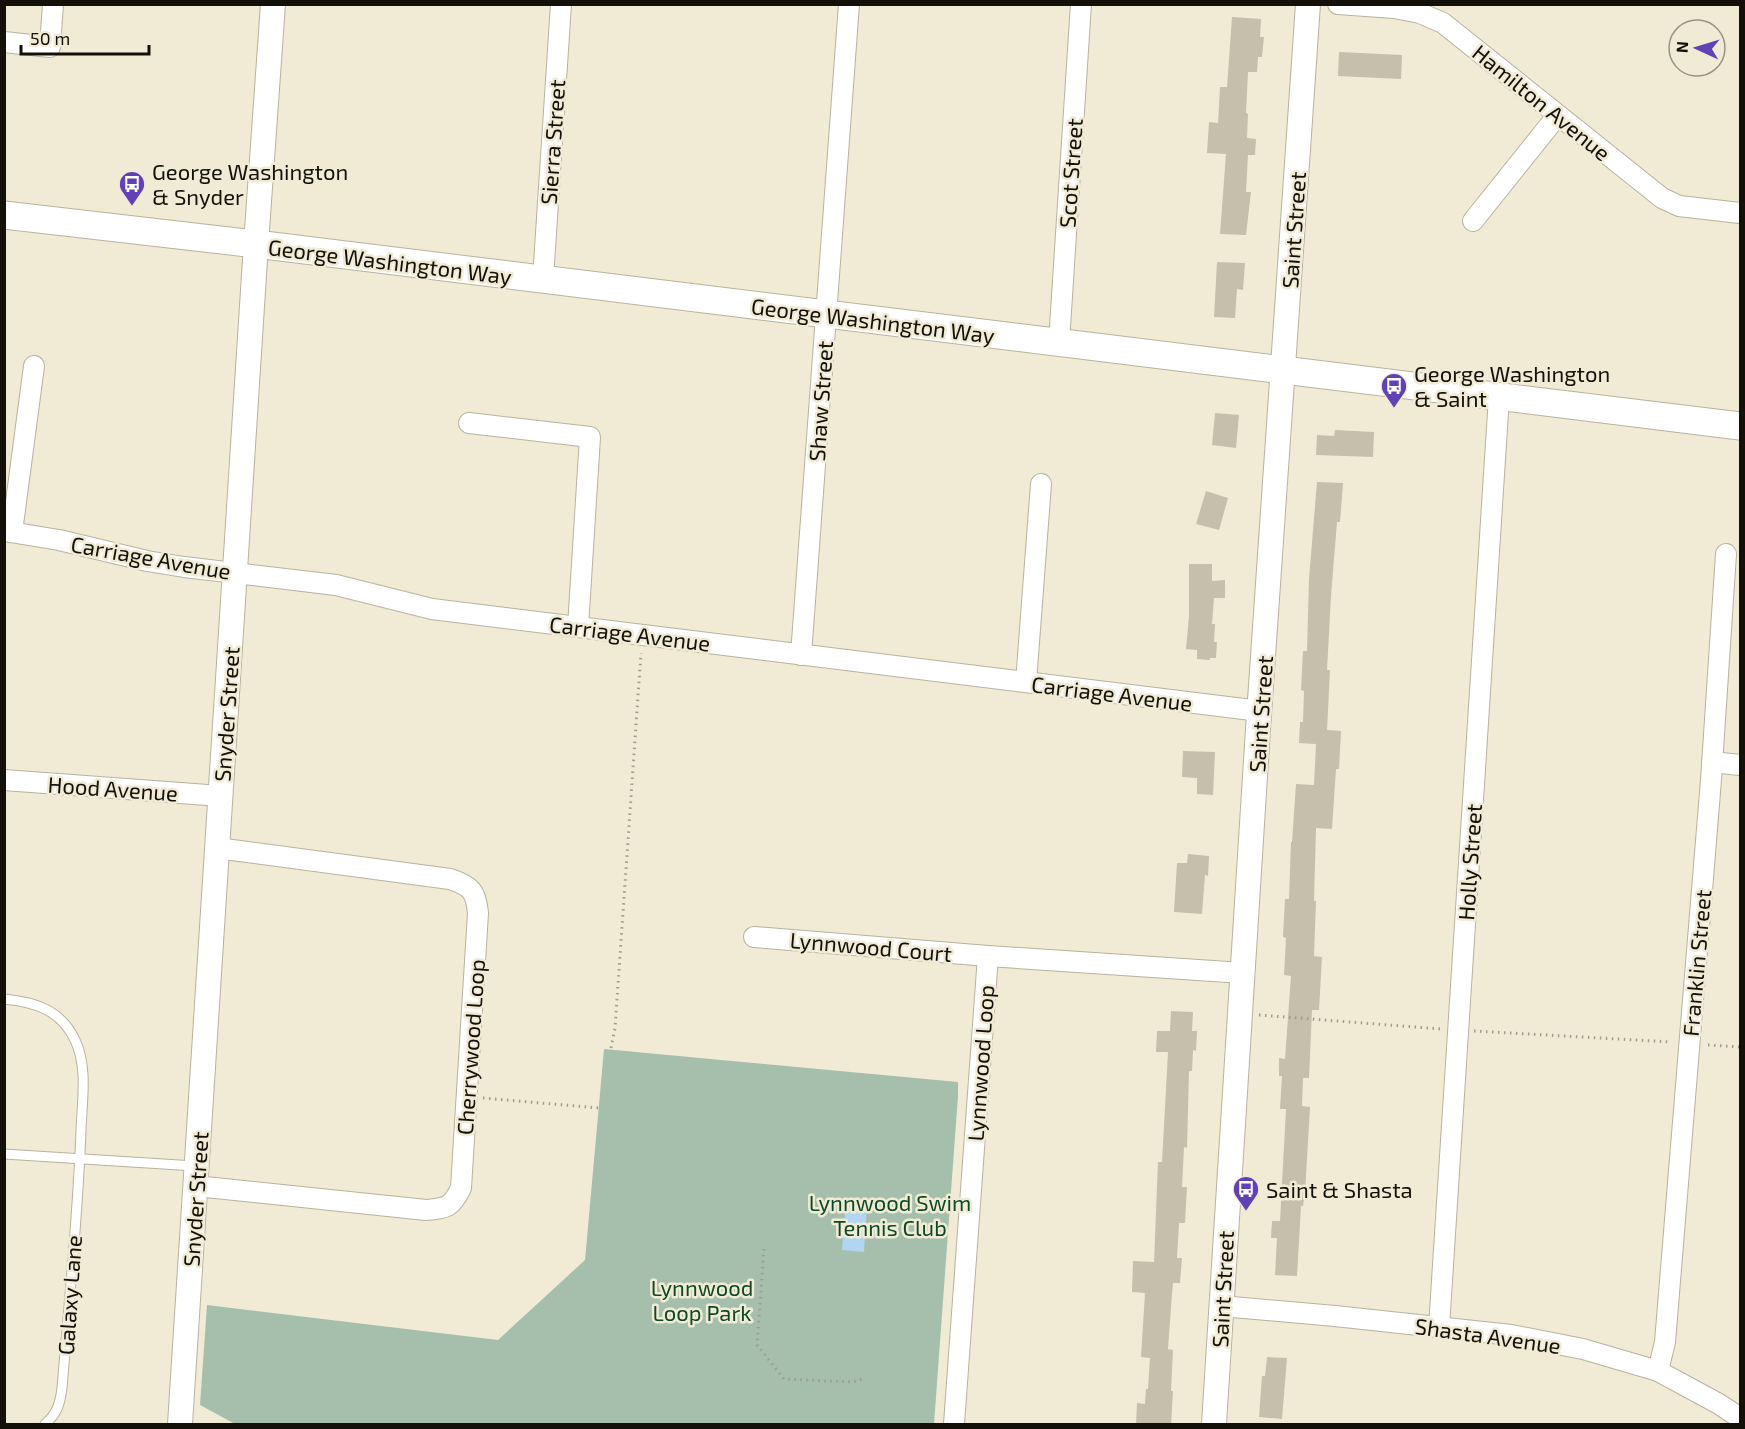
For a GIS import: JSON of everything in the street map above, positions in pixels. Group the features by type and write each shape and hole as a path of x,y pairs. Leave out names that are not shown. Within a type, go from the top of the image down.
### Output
{"main road":[{"name":"George Washington Way","path":"4,216 256,244 1740,425"}],"street":[{"path":"4,42 50,47 53,4"},
{"name":"Snyder Street","path":"180,1425 273,4"},
{"name":"Sierra Street","path":"543,279 561,4"},
{"name":"Shaw Street","path":"801,655 849,4"},
{"name":"Scot Street","path":"1059,342 1081,4"},
{"name":"Saint Street","path":"1214,1425 1308,4"},
{"name":"Hamilton Avenue","path":"1338,4 1394,8 1420,13 1443,24 1662,198 1679,206 1740,213"},
{"path":"1473,221 1557,116"},
{"path":"8,532 34,366"},
{"name":"Holly Street","path":"1439,1327 1499,397"},
{"path":"470,423 590,437 578,627"},
{"path":"1026,682 1041,484"},
{"name":"Carriage Avenue","path":"8,532 59,540 147,561 336,585 432,609 1260,711"},
{"name":"Franklin Street","path":"1658,1371 1665,1342 1712,762 1726,554"},
{"path":"1712,762 1740,765"},
{"name":"Hood Avenue","path":"4,780 221,796"},
{"name":"Cherrywood Loop","path":"196,1176 426,1210 442,1209 454,1202 461,1188 478,913 477,896 466,884 450,879 217,848"},
{"name":"Lynnwood Court","path":"754,937 988,956"},
{"name":"Lynnwood Loop","path":"954,1425 988,956 1243,974"},
{"name":"Shasta Avenue","path":"1221,1306 1511,1335 1582,1349 1658,1371 1740,1418"}],"lane":[{"name":"Galaxy Lane","path":"4,999 38,1005 66,1024 80,1057 83,1080 80,1159 62,1388 60,1404 45,1425"},
{"path":"4,1154 80,1159 196,1176"}],"path":[{"path":"611,1048 616,1016 641,651"},
{"path":"1257,1015 1740,1047"},
{"path":"482,1098 599,1108"},
{"path":"764,1249 756,1345 784,1379 853,1382 863,1379"}],"green space":[{"name":"Lynnwood Loop Park","path":"604,1049 958,1082 934,1424 235,1424 200,1405 207,1305 498,1340 585,1260"}],"water":[{"path":"846,1203 867,1204 864,1252 842,1250"}],"building":[{"path":"1232,17 1261,19 1260,37 1264,37 1262,57 1258,57 1257,72 1248,72 1247,138 1256,139 1255,155 1248,155 1246,192 1251,192 1246,235 1220,234 1226,154 1207,153 1209,122 1218,123 1220,87 1227,87"},
{"path":"1339,52 1402,55 1401,79 1338,76"},
{"path":"1217,262 1245,263 1243,290 1237,289 1235,318 1214,317"},
{"path":"1215,413 1239,415 1236,448 1212,445"},
{"path":"1335,430 1374,432 1373,457 1316,455 1317,435 1334,436"},
{"path":"1317,482 1343,483 1340,522 1337,522 1327,670 1330,670 1327,730 1341,731 1332,829 1316,828 1314,956 1322,957 1319,1010 1312,1010 1309,1078 1303,1078 1302,1106 1310,1107 1297,1276 1275,1275 1277,1238 1271,1238 1272,1221 1280,1221 1286,1109 1280,1109 1282,1076 1279,1076 1279,1058 1285,1059 1291,976 1284,975 1285,899 1289,899 1296,784 1314,785 1316,744 1299,743 1300,722 1303,722 1304,691 1301,690 1303,651 1307,651 1309,579"},
{"path":"1206,491 1228,498 1219,530 1196,524"},
{"path":"1189,564 1212,564 1212,581 1225,580 1225,598 1214,598 1212,624 1215,624 1216,658 1210,658 1210,660 1197,659 1197,650 1186,649 1189,616"},
{"path":"1183,751 1215,752 1213,795 1197,794 1197,778 1182,777"},
{"path":"1188,854 1209,856 1202,914 1174,912 1177,863 1187,863"},
{"path":"1171,1011 1193,1012 1192,1031 1197,1031 1192,1071 1189,1071 1187,1148 1184,1147 1182,1187 1187,1187 1185,1223 1179,1223 1177,1258 1182,1258 1180,1283 1173,1283 1168,1349 1173,1350 1171,1425 1136,1425 1137,1403 1145,1404 1150,1358 1141,1357 1145,1293 1132,1292 1133,1261 1154,1262 1158,1162 1162,1162 1168,1052 1156,1052 1157,1031 1170,1031"},
{"path":"1267,1357 1287,1358 1282,1419 1259,1417 1262,1376 1265,1376"}],"place":[{"name":"George Washington & Snyder","path":"132,207"},
{"name":"George Washington & Saint","path":"1394,409"},
{"name":"Saint & Shasta","path":"1246,1212"}],"park label":[{"name":"Lynnwood Swim Tennis Club","path":"890,1214"}]}
